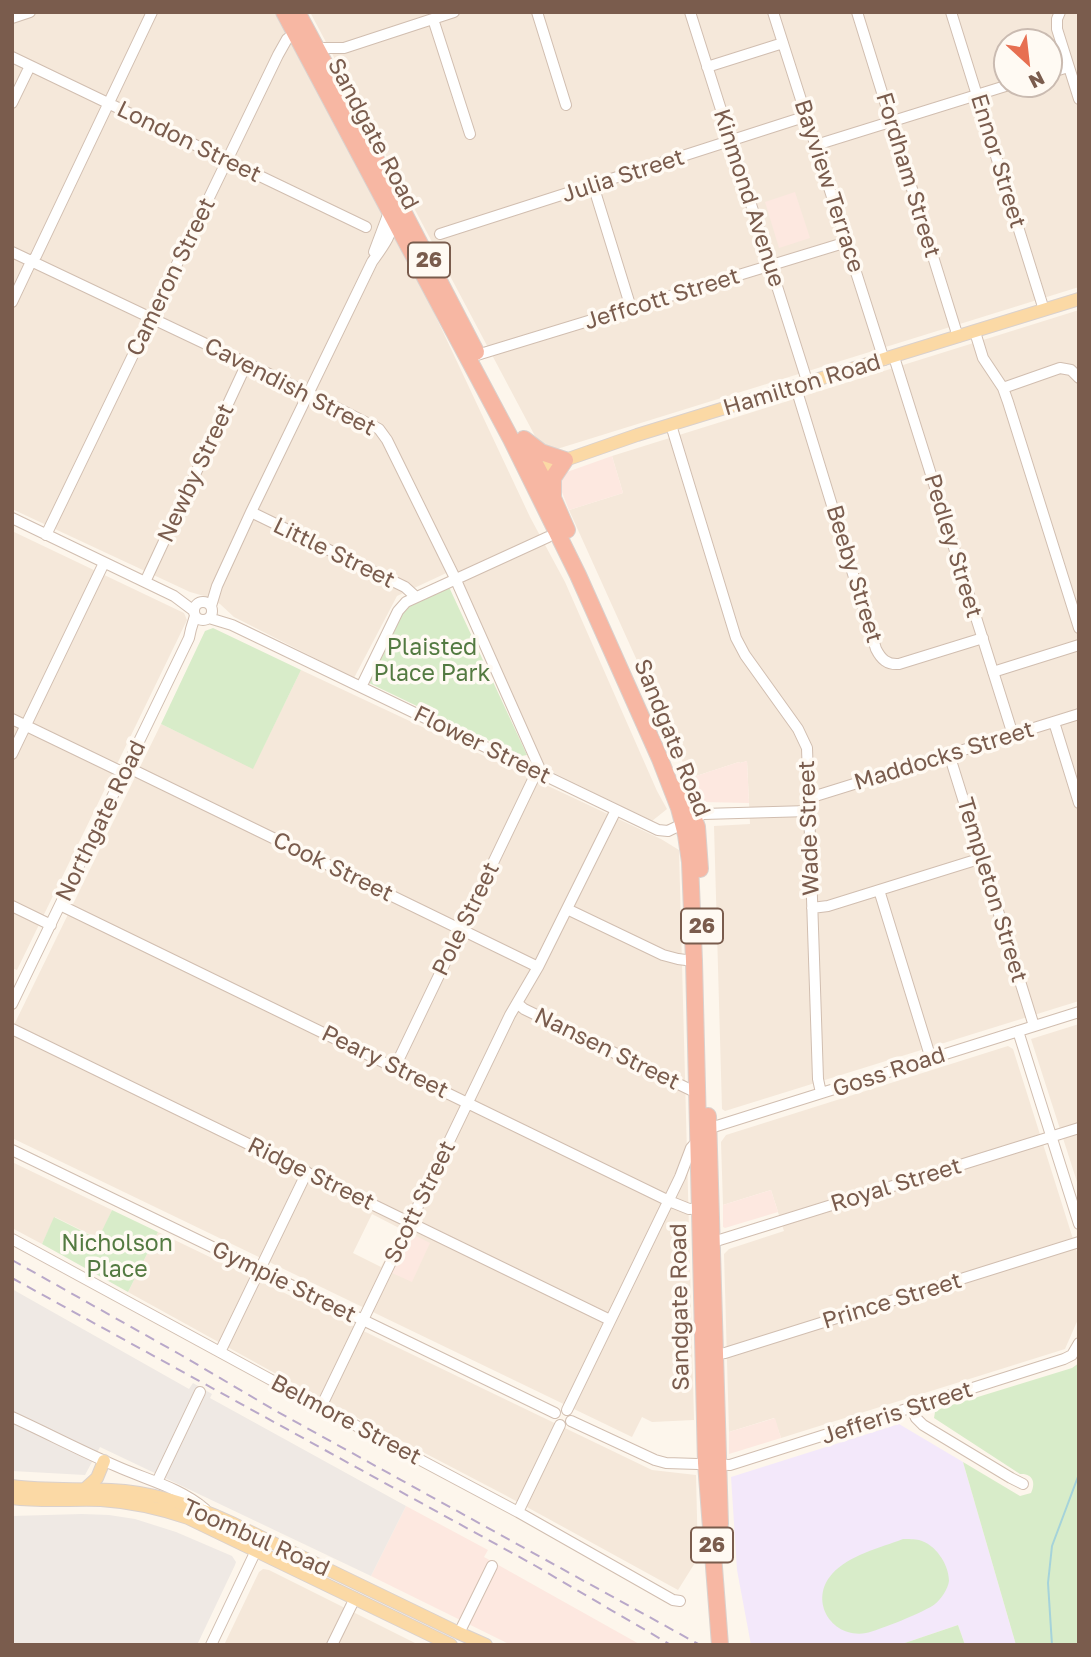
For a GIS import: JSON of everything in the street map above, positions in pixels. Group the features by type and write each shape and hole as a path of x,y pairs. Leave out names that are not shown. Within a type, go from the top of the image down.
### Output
{"highway":[{"name":"Sandgate Road","path":"284,12 316,48 520,436 533,472 673,790 699,837 702,1133 713,1464 720,1526 726,1633 720,1645"},
{"name":"Sandgate Road","path":"297,12 299,30 391,217 511,439 553,498 689,820 697,1093 702,1133"},
{"path":"520,436 541,452 565,460 553,478 553,498"},
{"name":"Sandgate Road","path":"706,1208 713,1242 710,1355"}],"main road":[{"name":"Hamilton Road","path":"533,472 607,445 1079,299"},
{"path":"85,1489 97,1478 104,1461"},
{"name":"Toombul Road","path":"12,1486 47,1490 144,1492 209,1513 427,1638 486,1645"},
{"name":"Toombul Road","path":"12,1498 44,1501 102,1500 145,1505 188,1518 259,1544 454,1641"}],"street":[{"path":"12,18 30,12"},
{"path":"12,302 152,12"},
{"path":"316,48 344,48 454,12"},
{"path":"537,12 566,104"},
{"name":"Kinmond Avenue","path":"690,12 770,266 802,386"},
{"name":"Bayview Terrace","path":"773,12 847,242 889,358"},
{"name":"Fordham Street","path":"857,12 958,337"},
{"name":"Ennor Street","path":"951,12 1044,310"},
{"path":"1060,12 1057,24 1079,99"},
{"path":"433,19 470,134"},
{"name":"Cameron Street","path":"46,535 278,55 286,41 299,30"},
{"path":"707,67 783,43"},
{"path":"329,72 335,56 344,48"},
{"name":"London Street","path":"12,57 366,227"},
{"path":"12,103 30,66"},
{"path":"1063,69 1068,67"},
{"path":"816,145 993,90"},
{"path":"352,115 355,132 393,205 391,217"},
{"name":"Julia Street","path":"440,234 807,116"},
{"path":"593,185 631,308"},
{"name":"Northgate Road","path":"12,1004 190,638 191,629 216,586 372,262 388,239 391,217"},
{"name":"Jeffcott Street","path":"477,355 847,242"},
{"name":"Cavendish Street","path":"12,252 247,363 382,432 455,578 538,763 537,772"},
{"path":"975,332 983,358 1003,388 1079,628"},
{"name":"Pedley Street","path":"889,358 1013,735"},
{"name":"Newby Street","path":"145,582 247,363"},
{"path":"1003,388 1060,368 1071,370 1079,377"},
{"name":"Beeby Street","path":"802,386 876,649 881,658 889,663 899,664 983,638"},
{"name":"Wade Street","path":"671,425 736,638 805,742 818,1079 821,1093"},
{"name":"Little Street","path":"251,512 405,587 416,597"},
{"name":"Flower Street","path":"12,518 174,596 184,597 203,611 221,614 232,625 661,831 668,831 689,820"},
{"path":"361,687 406,602 548,537"},
{"path":"12,754 104,563"},
{"path":"993,671 1079,645"},
{"name":"Maddocks Street","path":"808,798 1079,714"},
{"name":"Cook Street","path":"12,719 538,967"},
{"path":"1054,722 1079,803"},
{"name":"Templeton Street","path":"949,754 1034,1026"},
{"name":"Pole Street","path":"395,1067 537,772"},
{"name":"Scott Street","path":"321,1407 517,1003 538,967 616,810"},
{"path":"689,820 703,814 809,811"},
{"path":"812,908 828,906 982,858"},
{"path":"879,890 931,1059"},
{"name":"Peary Street","path":"60,905 686,1208 706,1208"},
{"path":"12,906 51,925"},
{"path":"567,909 663,955 694,961"},
{"name":"Nansen Street","path":"517,1003 524,1009 697,1093"},
{"name":"Goss Road","path":"702,1133 1079,1012"},
{"name":"Ridge Street","path":"12,1028 610,1320"},
{"path":"1018,1031 1079,1224"},
{"name":"Royal Street","path":"713,1242 1079,1128"},
{"path":"517,1512 566,1419 610,1320 681,1177 691,1148 702,1133"},
{"name":"Gympie Street","path":"12,1150 555,1413 556,1422 566,1419"},
{"path":"220,1352 307,1172"},
{"name":"Belmore Street","path":"12,1239 517,1512 673,1600 680,1601"},
{"name":"Prince Street","path":"710,1355 1079,1242"},
{"name":"Jefferis Street","path":"713,1464 730,1465 1064,1359 1072,1354 1079,1343"},
{"path":"157,1482 200,1392"},
{"path":"912,1409 923,1425 1023,1484"},
{"path":"12,1417 104,1461 191,1498 209,1513"},
{"path":"566,1419 655,1460 666,1463 713,1464"},
{"path":"211,1645 259,1544"},
{"path":"454,1641 492,1566"},
{"path":"332,1645 355,1598"}],"shaded area":[{"path":"38,12 278,12 405,251 530,517 565,582 667,809 652,821 542,767 455,569 397,596 354,678 234,617 220,604 204,596 190,592 12,509 12,21"},
{"path":"310,12 1079,12 1079,287 557,449 546,447 535,436"},
{"path":"795,192 810,238 779,248 765,202"},
{"path":"1079,310 1079,1001 725,1111 722,1109 714,826 750,824 747,761 690,778 569,510 623,493 612,456"},
{"path":"612,456 623,493 569,510 560,487 562,476"},
{"path":"12,531 184,613 187,620 17,970 12,968"},
{"path":"301,670 661,839 679,850 694,1420 652,1422 642,1417 632,1437 12,1138 12,1029 161,724 253,768","holes":["372,1214 401,1229 381,1267 353,1253"]},
{"path":"747,761 749,803 703,802 690,778"},
{"path":"1079,1024 1079,1188 1031,1039"},
{"path":"1008,1046 1013,1049 1079,1258 1079,1317 1065,1349 781,1438 774,1418 729,1432 724,1254 729,1249 784,1231 771,1190 723,1205 721,1142 726,1135"},
{"path":"12,1162 112,1210 99,1239 55,1217 42,1244 12,1228"},
{"path":"771,1190 778,1212 723,1227 723,1205"},
{"path":"158,1232 652,1470 696,1475 698,1558 678,1590 128,1292"},
{"path":"410,1233 430,1243 412,1282 392,1273"},
{"path":"12,1289 189,1389 193,1383 212,1394 210,1398 406,1506 371,1576 100,1447 85,1475 12,1471"},
{"path":"775,1418 781,1438 729,1454 729,1432"},
{"path":"899,1424 963,1462 1016,1645 965,1645 958,1625 899,1645 751,1645 737,1570 731,1477"},
{"path":"406,1506 488,1550 484,1557 641,1645 511,1645 371,1576"},
{"path":"82,1514 135,1519 176,1532 232,1556 235,1565 197,1645 12,1645 12,1516"},
{"path":"263,1569 419,1645 224,1645 259,1572"}],"green space":[{"name":"Plaisted Place Park","path":"449,587 527,755 521,756 369,683 405,606"},
{"path":"213,628 301,670 253,769 161,724 205,631"},
{"name":"Nicholson Place","path":"112,1210 158,1232 128,1292 42,1244 54,1217 98,1239"},
{"path":"1079,1363 1079,1645 1016,1645 963,1462 1020,1496 1031,1493 1032,1479 934,1418 935,1412 1072,1368"},
{"path":"903,1539 925,1542 936,1550 944,1562 949,1581 940,1599 913,1616 866,1633 843,1630 834,1624 827,1616 822,1595 832,1574 856,1557"},
{"path":"958,1625 965,1645 899,1645"}],"waterway":[{"path":"1052,1645 1048,1583 1052,1546 1079,1474"}],"railway":[{"path":"12,1260 276,1411 700,1645"},
{"path":"12,1278 534,1565 671,1645"}]}
